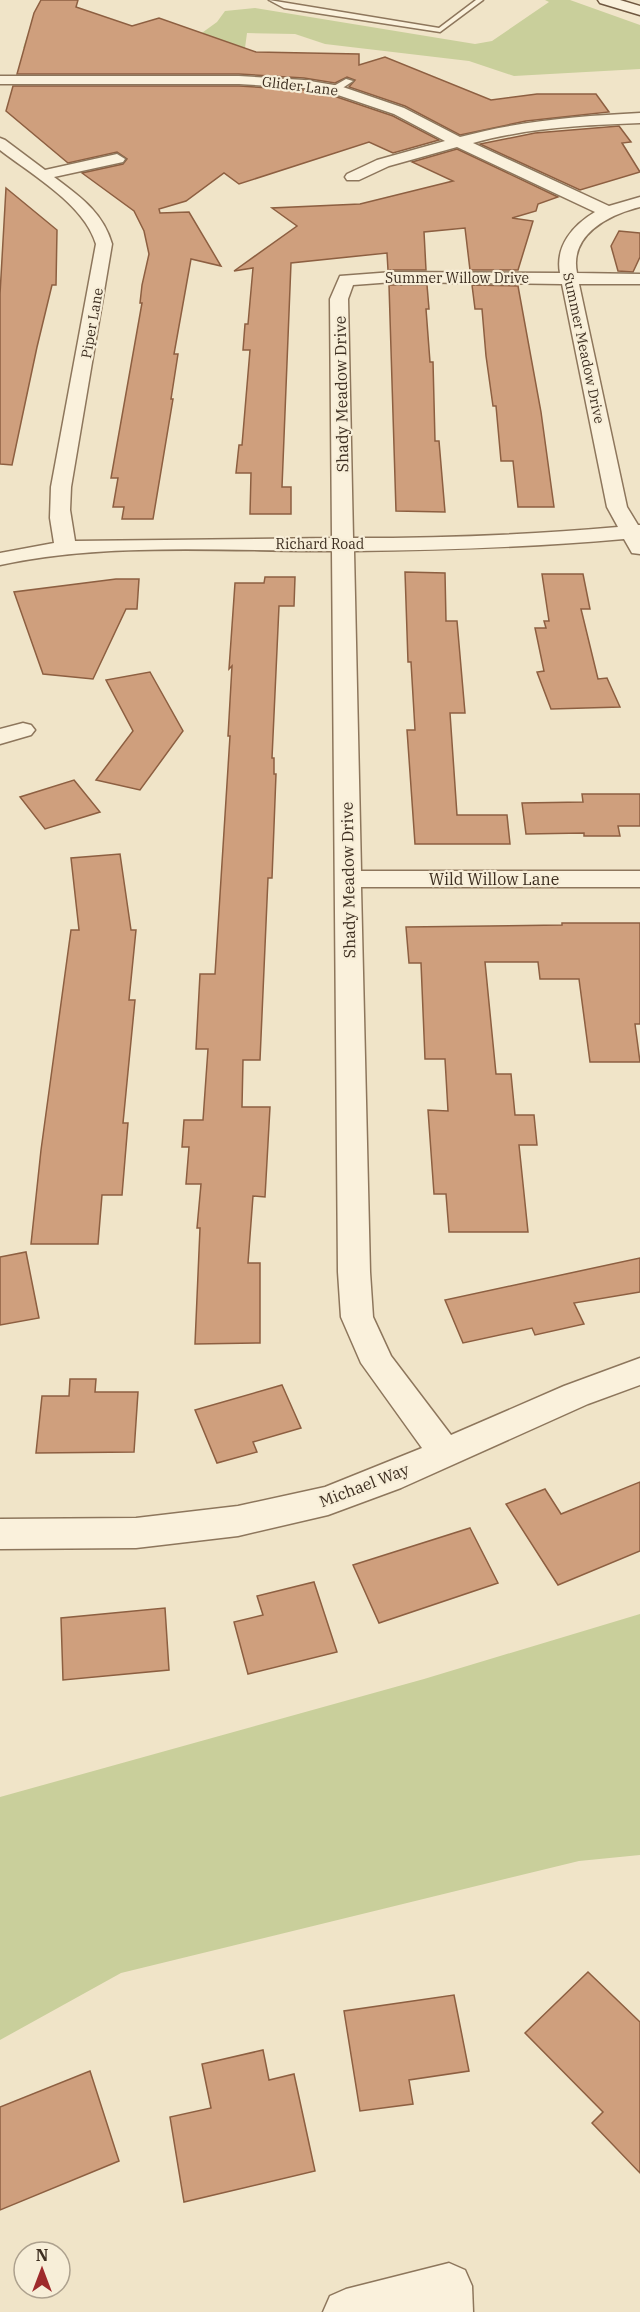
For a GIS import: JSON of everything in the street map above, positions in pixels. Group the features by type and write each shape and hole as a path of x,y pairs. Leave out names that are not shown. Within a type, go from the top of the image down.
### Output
{"street":[{"path":"605,0 640,11"},
{"name":"Glider Lane","path":"0,80 239,80 304,84 335,89 399,111 458,142 609,212"},
{"path":"353,177 383,163 529,125 640,118"},
{"name":"Piper Lane","path":"0,143 82,206 101,231 104,244 58,508 60,529 66,548"},
{"path":"42,176 117,159"},
{"name":"Summer Meadow Drive","path":"637,537 617,507 566,261 569,245 579,231 609,212 640,202"},
{"name":"Summer Willow Drive","path":"346,280 569,277 640,279"},
{"name":"Shady Meadow Drive","path":"346,280 339,299 354,1260 357,1317 377,1363 445,1453"},
{"name":"Richard Road","path":"0,559 66,548 127,544 522,542 637,537"},
{"name":"Wild Willow Lane","path":"348,879 640,879"},
{"name":"Michael Way","path":"0,1534 136,1533 238,1521 328,1501 445,1453 576,1395 640,1371"},
{"path":"346,2312 449,2286 450,2312"}],"lane":[{"path":"272,0 284,6 440,30 480,0"},
{"path":"335,89 349,81"}],"green space":[{"path":"545,0 570,0 640,25 640,69 514,76 469,61 325,44 295,34 247,33 245,48 23,48 27,36 199,35 217,22 225,11 255,8 475,44 492,41 549,2"},
{"path":"640,1614 640,1855 579,1861 121,1973 0,2040 0,1797 424,1679"}],"building":[{"path":"41,0 78,0 76,7 132,26 159,18 256,52 359,54 359,65 385,57 491,100 537,94 596,94 609,112 526,121 460,135 405,106 349,87 355,80 347,77 335,83 304,78 239,74 17,74 34,13"},
{"path":"13,86 239,86 304,90 331,95 393,116 439,140 393,153 369,142 239,184 224,173 186,201 159,209 160,213 189,212 221,266 191,259 174,354 178,354 171,399 173,399 153,519 122,519 124,507 113,507 118,478 111,478 149,254 144,231 134,211 82,173 123,164 127,159 117,152 68,163 6,111"},
{"path":"619,126 631,142 622,143 640,172 580,190 480,144 535,133"},
{"path":"457,149 558,197 538,204 536,211 512,218 533,221 518,270 470,270 465,228 424,232 426,270 388,270 387,253 291,263 282,487 291,487 291,514 250,514 251,473 236,473 239,445 242,445 250,350 243,350 245,324 248,324 253,268 234,271 297,226 272,208 360,204 453,181 412,162"},
{"path":"6,188 57,230 56,285 52,285 12,465 0,464 0,294"},
{"path":"619,231 640,233 640,257 633,272 618,271 611,246"},
{"path":"389,285 427,285 429,309 426,309 430,362 433,362 435,441 439,441 445,512 396,511"},
{"path":"472,285 518,286 541,412 554,507 518,507 513,461 501,461 496,406 493,406 486,356 482,309 475,309"},
{"path":"405,572 445,573 446,621 457,621 465,713 450,713 457,815 507,815 510,844 415,844 407,730 415,730 411,662 408,662"},
{"path":"542,574 583,574 590,609 581,609 598,679 607,678 620,707 551,709 537,672 544,671 535,628 546,628 544,621 549,621"},
{"path":"265,577 295,577 294,606 279,606 272,758 274,758 274,774 276,774 272,878 268,878 260,1060 243,1060 242,1107 270,1107 265,1197 253,1196 248,1263 260,1263 260,1343 195,1344 200,1228 197,1228 201,1184 186,1184 189,1147 182,1147 184,1120 203,1120 208,1049 196,1049 200,974 215,974 230,736 228,736 232,666 229,669 235,583 264,583"},
{"path":"116,579 139,579 137,609 126,609 93,679 43,674 14,592"},
{"path":"150,672 183,731 140,790 96,780 133,731 106,680"},
{"path":"74,780 100,812 45,829 20,797"},
{"path":"582,794 640,794 640,826 618,826 620,836 584,836 584,833 526,834 522,803 583,802"},
{"path":"120,854 131,930 136,930 129,1000 135,1000 123,1123 128,1123 122,1195 102,1195 98,1244 31,1244 41,1150 71,930 79,930 71,858"},
{"path":"562,923 640,923 640,1024 635,1024 640,1062 590,1062 579,979 540,979 538,962 485,962 496,1074 511,1074 515,1115 534,1115 537,1145 519,1145 528,1232 449,1232 446,1194 434,1194 428,1110 448,1111 445,1059 425,1059 421,963 409,963 406,927 562,925"},
{"path":"26,1252 39,1318 0,1325 0,1257"},
{"path":"640,1258 640,1292 574,1303 584,1324 535,1335 532,1328 463,1343 445,1300"},
{"path":"70,1379 96,1379 95,1392 138,1392 134,1452 36,1453 42,1396 69,1396"},
{"path":"282,1385 301,1428 253,1442 257,1452 217,1463 195,1410"},
{"path":"640,1482 640,1551 558,1585 506,1504 545,1489 561,1514"},
{"path":"470,1528 498,1583 379,1623 353,1565"},
{"path":"314,1582 337,1652 248,1674 234,1622 263,1615 257,1596"},
{"path":"165,1608 169,1670 63,1680 61,1618"},
{"path":"588,1972 640,2022 640,2173 592,2123 603,2112 525,2033"},
{"path":"454,1995 469,2071 409,2080 413,2104 360,2111 344,2011"},
{"path":"263,2050 269,2080 294,2074 315,2171 184,2202 170,2117 211,2108 202,2064"},
{"path":"90,2071 119,2161 0,2210 0,2107"}]}
